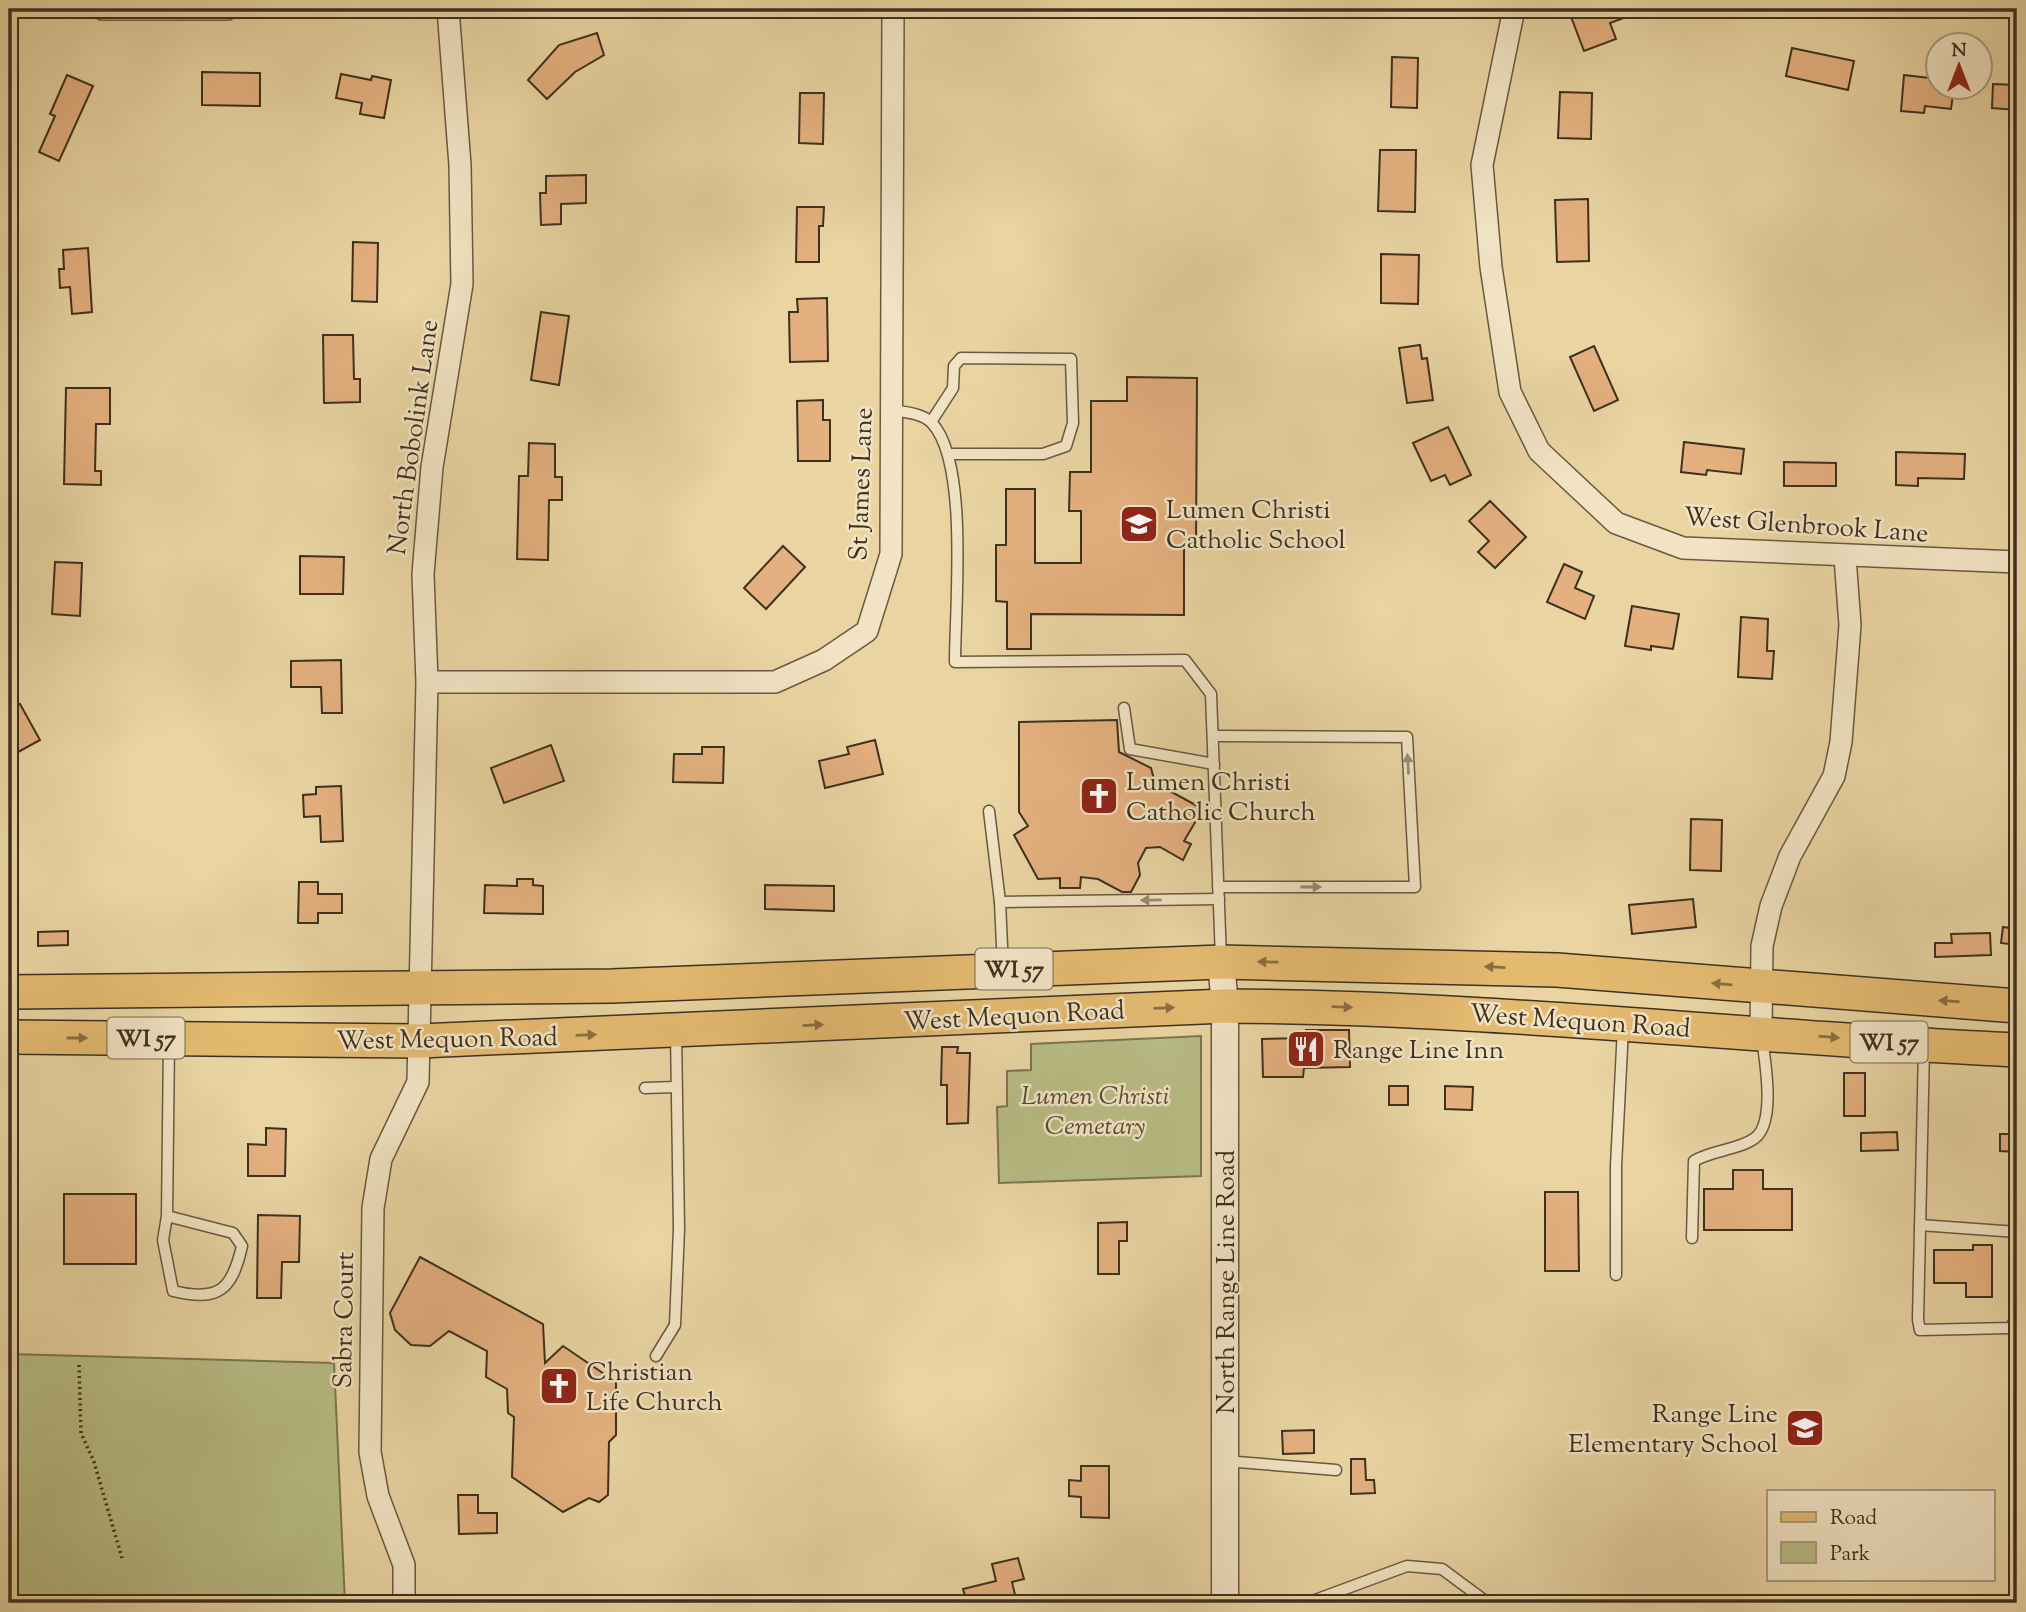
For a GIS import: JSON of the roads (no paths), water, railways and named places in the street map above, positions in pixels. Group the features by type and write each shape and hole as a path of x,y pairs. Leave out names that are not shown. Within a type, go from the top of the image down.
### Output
{"main road":[{"name":"West Mequon Road","path":"9,992 654,985 1221,962 1479,966 2017,1006"},
{"name":"West Mequon Road","path":"9,1037 420,1041 1225,1006 1338,1007 1624,1022 2017,1050"}],"street":[{"path":"103,9 227,9"},
{"name":"North Bobolink Lane","path":"420,1041 426,682 423,574 431,480 461,284 460,165 448,9"},
{"name":"St James Lane","path":"426,682 775,682 824,660 867,631 891,554 893,9"},
{"name":"West Glenbrook Lane","path":"1514,9 1482,165 1491,267 1510,392 1539,452 1616,523 1683,548 1845,557 2017,562"},
{"path":"1761,1032 1762,946 1771,906 1790,856 1834,776 1841,742 1850,625 1845,557"},
{"name":"North Range Line Road","path":"1221,962 1225,1006 1225,1603"},
{"name":"Sabra Court","path":"404,1603 404,1565 378,1496 370,1452 373,1208 382,1159 418,1082 420,1041"}],"lane":[{"path":"931,422 953,387 954,366 961,358 1071,359 1073,423 1066,446 1043,454 949,454"},
{"path":"891,410 924,416 931,422 949,454 956,500 955,662 1185,660 1211,694 1221,962"},
{"path":"1124,708 1129,749 1214,764"},
{"path":"1000,902 1415,887 1407,737 1213,737"},
{"path":"989,811 1000,902 1003,969"},
{"path":"1616,1275 1616,1166 1624,1022"},
{"path":"656,1356 675,1325 679,1229 676,1031"},
{"path":"1692,1238 1694,1161 1706,1154 1755,1138 1764,1125 1767,1108 1761,1032"},
{"path":"167,1216 233,1233 242,1246 236,1274 217,1293 194,1296 173,1291 163,1240 167,1216 166,1079 169,1038"},
{"path":"1924,1045 1920,1330 2010,1328 2017,1318"},
{"path":"645,1088 676,1087"},
{"path":"1920,1225 2017,1232"},
{"path":"1226,1461 1336,1470"},
{"path":"1307,1603 1407,1566 1443,1569 1488,1603"}],"place":[{"name":"Lumen Christi Catholic School","path":"1139,524"},
{"name":"Lumen Christi Catholic Church","path":"1099,796"},
{"name":"Range Line Inn","path":"1306,1049"},
{"name":"Christian Life Church","path":"559,1386"},
{"name":"Range Line Elementary School","path":"1805,1428"}],"park label":[{"name":"Lumen Christi Cemetary","path":"1095,1110"}]}
